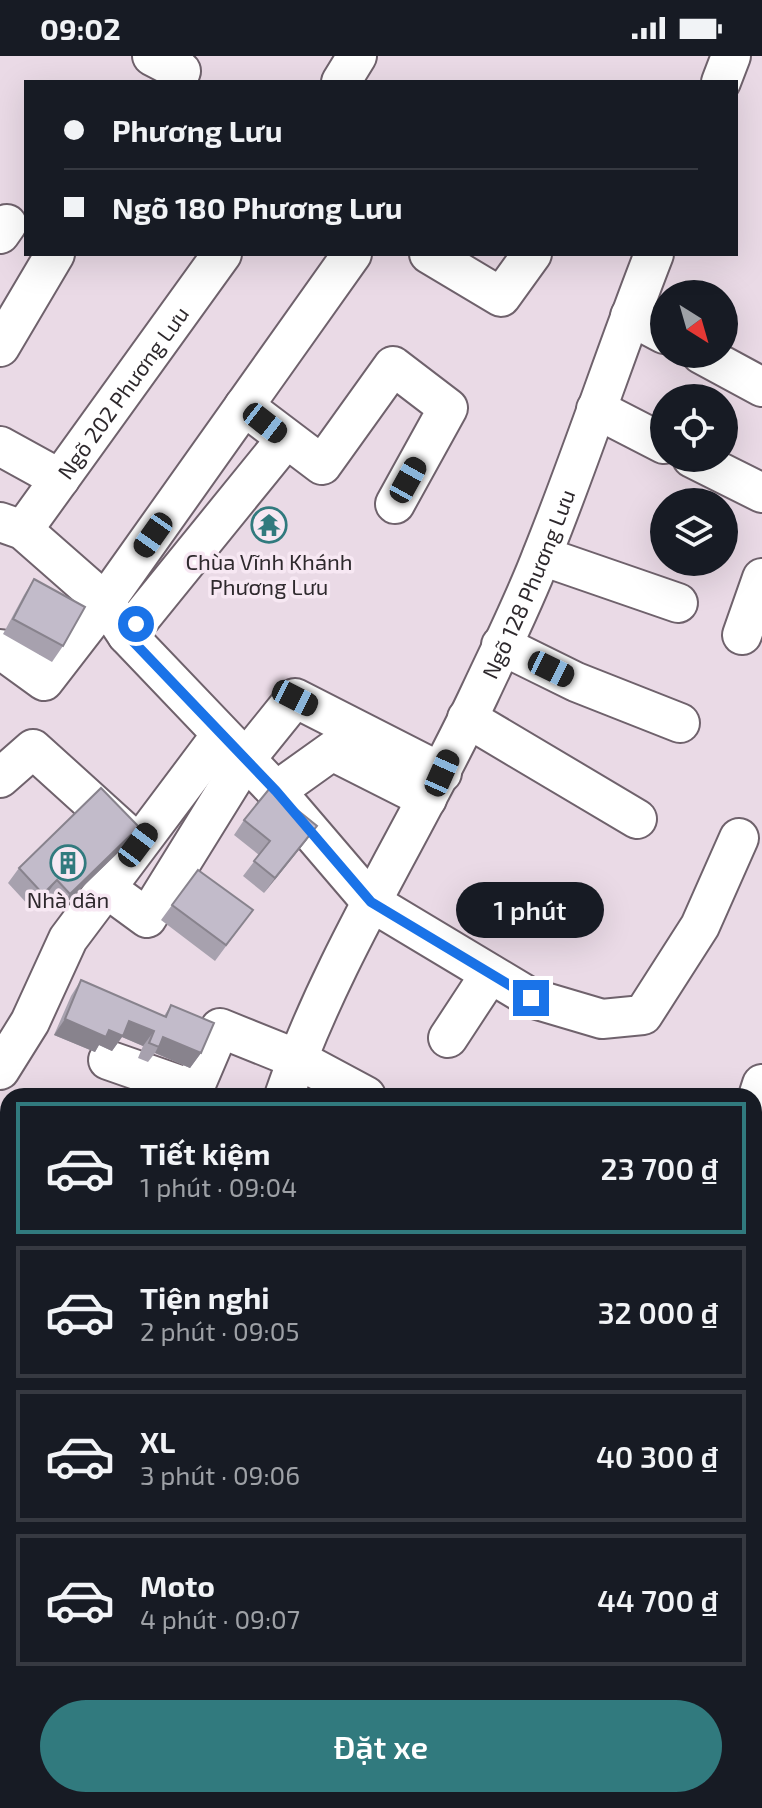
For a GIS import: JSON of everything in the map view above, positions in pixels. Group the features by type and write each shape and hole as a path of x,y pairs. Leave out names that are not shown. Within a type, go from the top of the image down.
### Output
{"street":[{"path":"152,56 181,71 178,80"},
{"path":"342,80 357,56"},
{"path":"722,80 731,56"},
{"path":"0,347 54,256"},
{"name":"Ngõ 202 Phương Lưu","path":"12,526 60,479 221,256"},
{"path":"0,649 44,681 105,602 351,256"},
{"path":"432,256 501,297 531,256"},
{"name":"Ngõ 128 Phương Lưu","path":"287,1088 326,994 371,902 435,786 542,556 653,256"},
{"path":"630,316 650,327"},
{"path":"244,406 322,465 393,366 448,408 395,504"},
{"path":"727,368 762,387"},
{"path":"596,409 650,437"},
{"path":"127,635 286,439"},
{"path":"0,446 60,479"},
{"path":"720,472 762,493"},
{"path":"12,526 105,602 127,635 276,791 371,902 531,998 602,1019 643,1015 700,926 739,838"},
{"path":"542,556 678,603"},
{"path":"742,635 762,578"},
{"path":"501,645 576,682 680,723"},
{"path":"0,1070 11,1029 68,939 138,845 233,747 295,698 435,786"},
{"path":"467,718 637,819"},
{"path":"106,888 147,918 233,747"},
{"path":"0,778 33,749 138,845"},
{"path":"276,791 332,751 435,786"},
{"path":"448,1038 490,974"},
{"path":"194,1088 220,1028 297,1059 351,1088"},
{"path":"108,1060 179,1088"}],"building":[{"path":"34,579 85,607 63,646 13,619"},
{"name":"Nhà dân","path":"101,788 139,827 70,894 57,880 43,894 19,868"},
{"path":"270,788 317,826 275,878 254,861 270,841 244,820"},
{"path":"198,870 253,910 226,945 172,905"},
{"path":"81,980 166,1017 171,1005 214,1023 201,1053 163,1037 159,1047 149,1043 154,1031 129,1021 123,1036 109,1030 106,1037 65,1019"}],"place":[{"name":"Chùa Vĩnh Khánh Phương Lưu","path":"269,525"},
{"name":"Nhà dân","path":"68,863"}],"route":[{"path":"136,624 127,635 276,791 371,902 531,998"}]}
